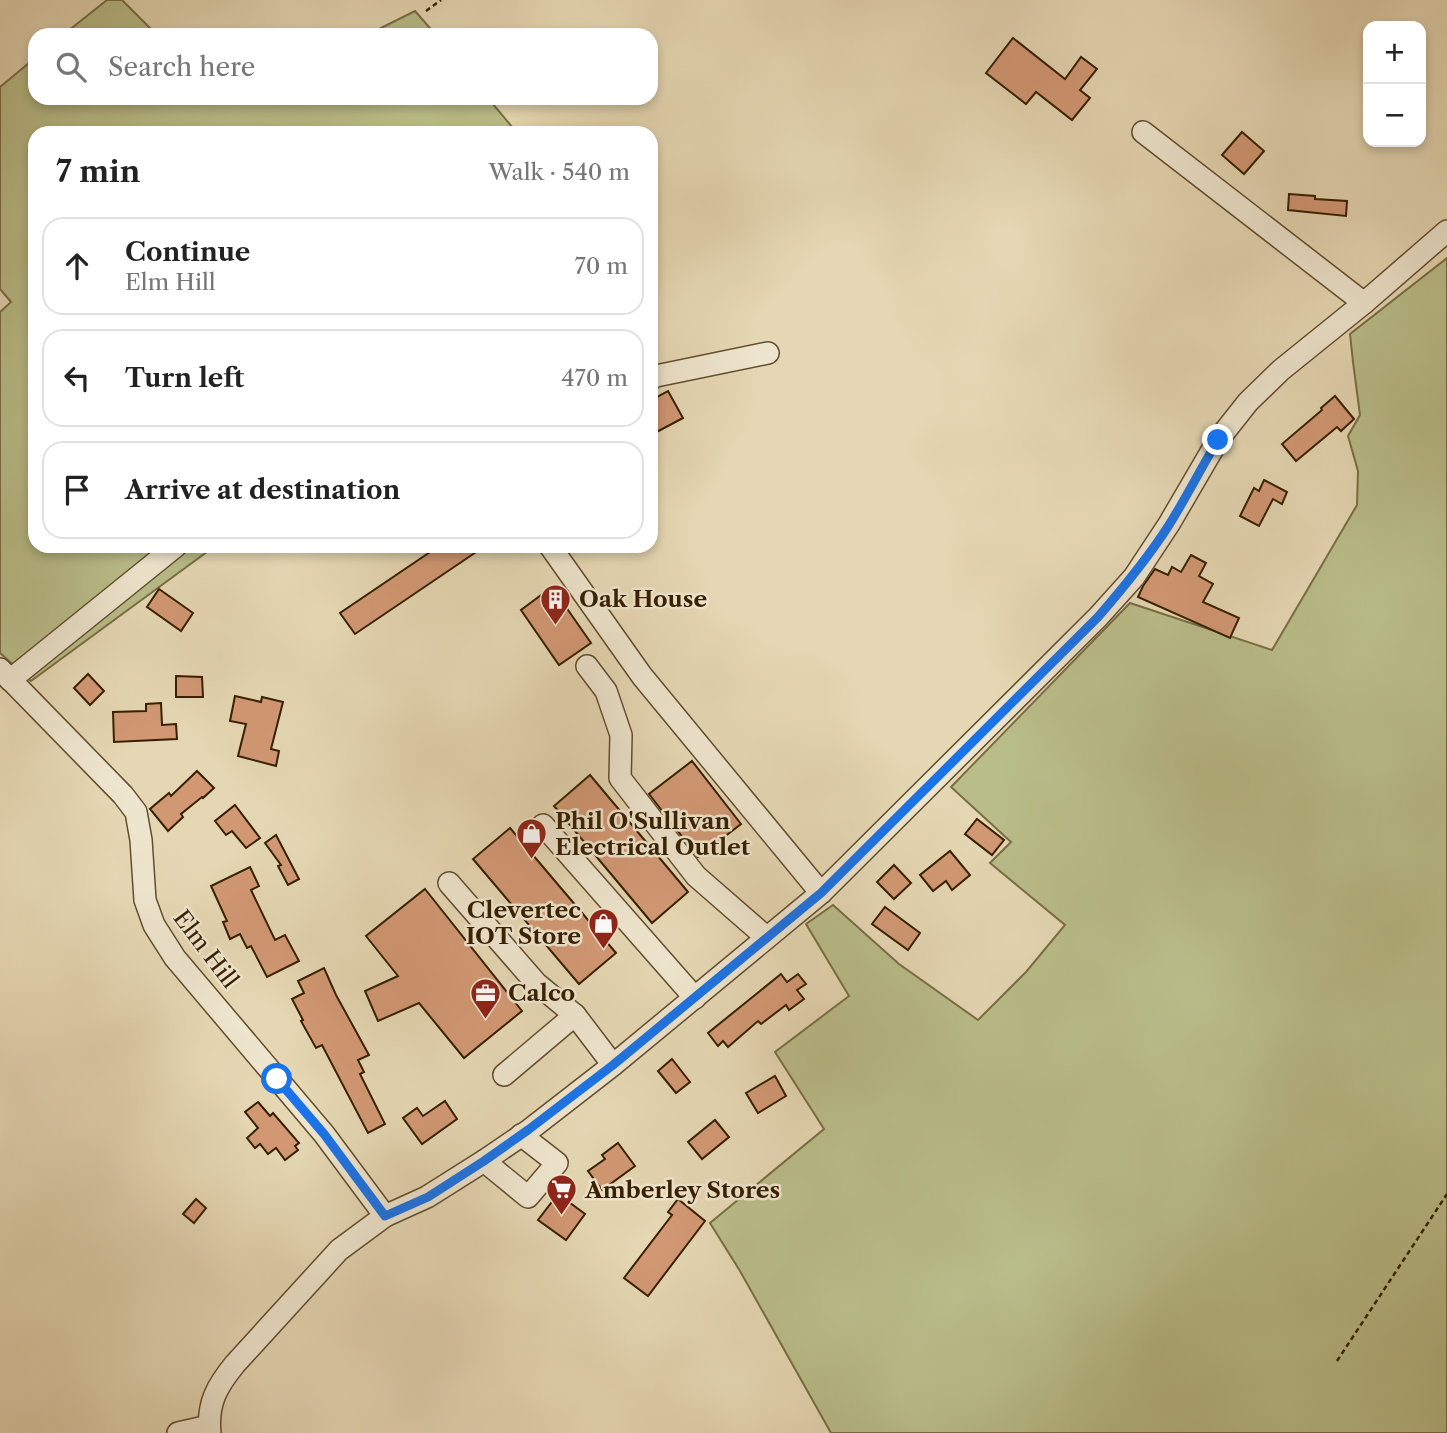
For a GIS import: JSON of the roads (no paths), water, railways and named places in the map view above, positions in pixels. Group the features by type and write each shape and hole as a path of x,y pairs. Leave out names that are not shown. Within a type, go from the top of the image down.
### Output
{"street":[{"path":"1143,132 1364,303"},
{"path":"178,1433 209,1430 209,1413 219,1384 339,1250 385,1216 428,1197 521,1136 613,1065 821,893 1098,617 1134,577 1169,524 1218,440 1248,401 1281,370 1447,231"},
{"path":"658,376 768,353"},
{"path":"5,675 167,553"},
{"path":"555,553 642,676 821,893"},
{"path":"587,666 606,691 621,735 620,778 696,876 766,937"},
{"name":"Elm Hill","path":"5,675 123,795 136,812 141,840 145,900 154,925 175,958 324,1134 385,1216"},
{"path":"543,825 695,998"},
{"path":"449,883 536,983 575,1015 613,1065"},
{"path":"504,1075 575,1015"},
{"path":"484,1161 528,1197 557,1163 521,1136"}],"place":[{"name":"Oak House","path":"556,626"},
{"name":"Phil O'Sullivan Electrical Outlet","path":"532,861"},
{"name":"Clevertec IOT Store","path":"604,950"},
{"name":"Calco","path":"485,1020"},
{"name":"Amberley Stores","path":"562,1217"}]}
